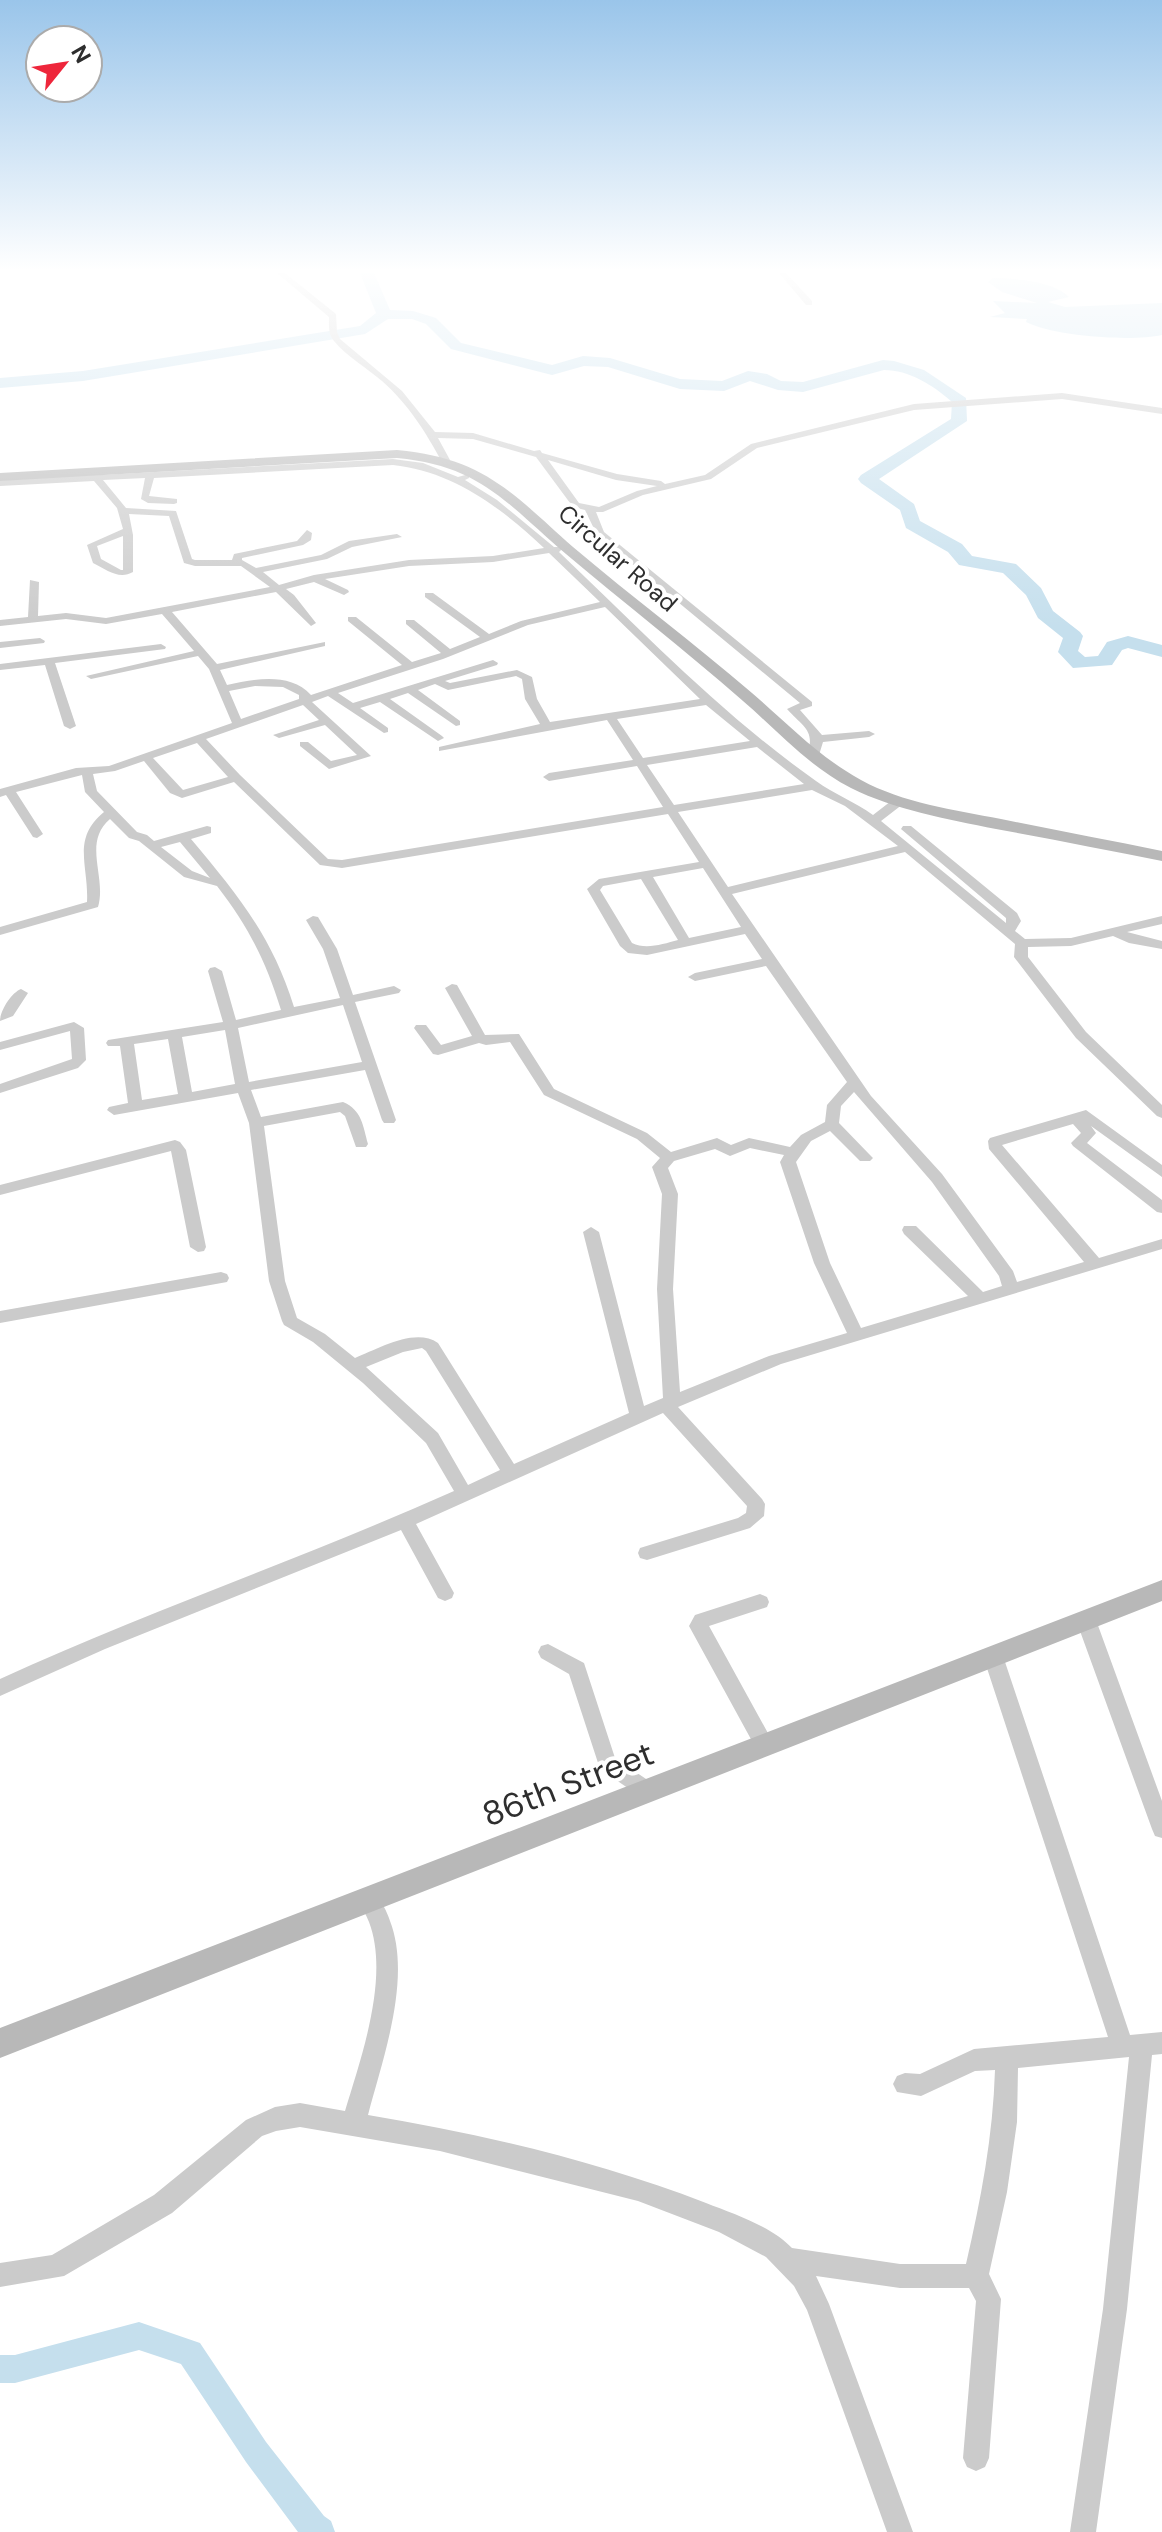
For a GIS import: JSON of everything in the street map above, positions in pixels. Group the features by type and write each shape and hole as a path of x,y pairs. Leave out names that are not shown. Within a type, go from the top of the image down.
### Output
{"main road":[{"name":"Circular Road","path":"0,480 397,454 445,460 472,469 543,525 559,549 749,698 813,755 856,784 899,801 947,814 1162,856"},
{"name":"86th Street","path":"0,2043 1162,1590"}],"street":[{"path":"398,391 433,435 445,460"},
{"path":"537,452 576,505 590,510 613,507 640,493 708,477 740,452 767,442 914,407 1062,396 1115,401 1162,411"},
{"path":"433,435 473,436 616,477 671,486"},
{"path":"95,474 150,476 393,462 420,465 458,480 559,549 609,603 710,701 760,743 819,789 849,803 909,847 1022,943 1071,942 1162,920"},
{"path":"458,480 472,469"},
{"path":"95,474 123,511 126,531 128,572 120,573 97,561 92,545 126,531"},
{"path":"150,476 144,497 148,500 174,501"},
{"path":"590,510 600,533 808,704 793,709 818,739"},
{"path":"123,511 173,513 185,556 191,563 237,561 290,597 311,623"},
{"path":"237,561 237,556 300,543 306,540 307,533"},
{"path":"255,571 324,557 349,544 400,535 398,547 409,563"},
{"path":"0,623 66,616 106,621 250,595 313,578 409,563 493,559 559,549"},
{"path":"313,578 344,592"},
{"path":"33,619 34,582"},
{"path":"429,595 488,638"},
{"path":"37,834 4,792 87,771 111,769 237,722 448,653 525,623 609,603"},
{"path":"165,610 214,668 237,722"},
{"path":"352,619 410,666"},
{"path":"410,622 448,653"},
{"path":"0,645 40,641"},
{"path":"214,668 321,644"},
{"path":"0,667 161,647"},
{"path":"91,676 199,653"},
{"path":"49,661 70,726"},
{"path":"350,708 493,663"},
{"path":"436,680 452,687 524,674 531,699 547,726"},
{"path":"224,689 256,682 296,687 305,694 305,701 365,756 329,765 304,744"},
{"path":"410,689 456,723"},
{"path":"329,692 384,730"},
{"path":"382,698 441,744 710,701"},
{"path":"611,718 749,929 855,1082 937,1178 1007,1275 1011,1289"},
{"path":"279,735 326,721"},
{"path":"818,739 869,734"},
{"path":"198,737 324,862 342,864 819,789 878,793"},
{"path":"813,755 818,739"},
{"path":"549,777 760,743"},
{"path":"146,757 174,790 182,794 236,778"},
{"path":"87,771 91,792 133,835 190,875 220,882"},
{"path":"873,821 899,801"},
{"path":"0,931 89,908 93,904 87,841 102,818 110,813"},
{"path":"907,829 1012,916 1014,921 1009,930"},
{"path":"152,846 207,830"},
{"path":"183,837 249,920 273,962 289,1014"},
{"path":"725,892 909,847"},
{"path":"706,864 599,883 593,889 627,946 633,950 647,951 749,929"},
{"path":"645,875 686,943"},
{"path":"313,920 330,949 389,1120"},
{"path":"1112,931 1134,940 1162,945"},
{"path":"1022,943 1021,957 1081,1035 1162,1113"},
{"path":"695,977 771,961"},
{"path":"215,971 231,1025 243,1088 256,1123 277,1281 290,1321 319,1338 432,1438 464,1493"},
{"path":"452,988 480,1038 486,1041 514,1037 549,1092 642,1136 669,1158"},
{"path":"136,1106 120,1042 289,1014 394,990"},
{"path":"0,1017 8,1013 21,993"},
{"path":"0,1046 74,1026 77,1028 79,1060 73,1065 0,1089"},
{"path":"421,1028 438,1051 480,1038"},
{"path":"174,1034 186,1097"},
{"path":"114,1110 370,1065"},
{"path":"832,1124 834,1105 855,1082"},
{"path":"256,1123 343,1107 352,1114 361,1144"},
{"path":"1096,1265 994,1146 998,1139 1084,1115 1162,1172"},
{"path":"1075,1117 1089,1133 1078,1143 1162,1208"},
{"path":"832,1124 806,1138 788,1162 822,1263 857,1337"},
{"path":"832,1124 865,1158"},
{"path":"647,1553 744,1523 755,1516 756,1504 668,1403 665,1289 670,1194 660,1167 669,1158 717,1143 730,1151 749,1143 793,1152"},
{"path":"0,1190 175,1145 198,1247"},
{"path":"910,1230 980,1298"},
{"path":"591,1232 638,1416"},
{"path":"0,1688 127,1631 405,1521 638,1416 775,1360 1162,1244"},
{"path":"0,1317 221,1278"},
{"path":"352,1366 400,1347 425,1342 439,1355 510,1472"},
{"path":"405,1521 445,1593"},
{"path":"760,1602 702,1620 699,1626 765,1746"},
{"path":"1086,1620 1162,1829"},
{"path":"548,1652 577,1669 607,1763 648,1791"},
{"path":"993,1656 1142,2044 1115,2309 1083,2532"},
{"path":"354,2122 382,2018 385,1993 382,1918 369,1900"},
{"path":"905,2084 921,2085 974,2060 1142,2044"},
{"path":"976,2458 989,2299 976,2276 997,2178 1005,2122 1007,2058"},
{"path":"0,2275 55,2267 163,2204 246,2134 275,2119 300,2115 440,2139 638,2189 726,2223 775,2248 803,2277 817,2304 900,2532"},
{"path":"789,2260 900,2276 976,2276"}],"waterway":[{"path":"947,391 960,401 959,421 867,479 908,508 912,524 955,548 966,561 1009,568 1034,592 1045,614 1073,636 1068,652 1080,664 1105,661 1114,646 1128,642 1162,651"},
{"path":"0,2369 15,2369 139,2336 190,2353 256,2452 320,2532"}]}
